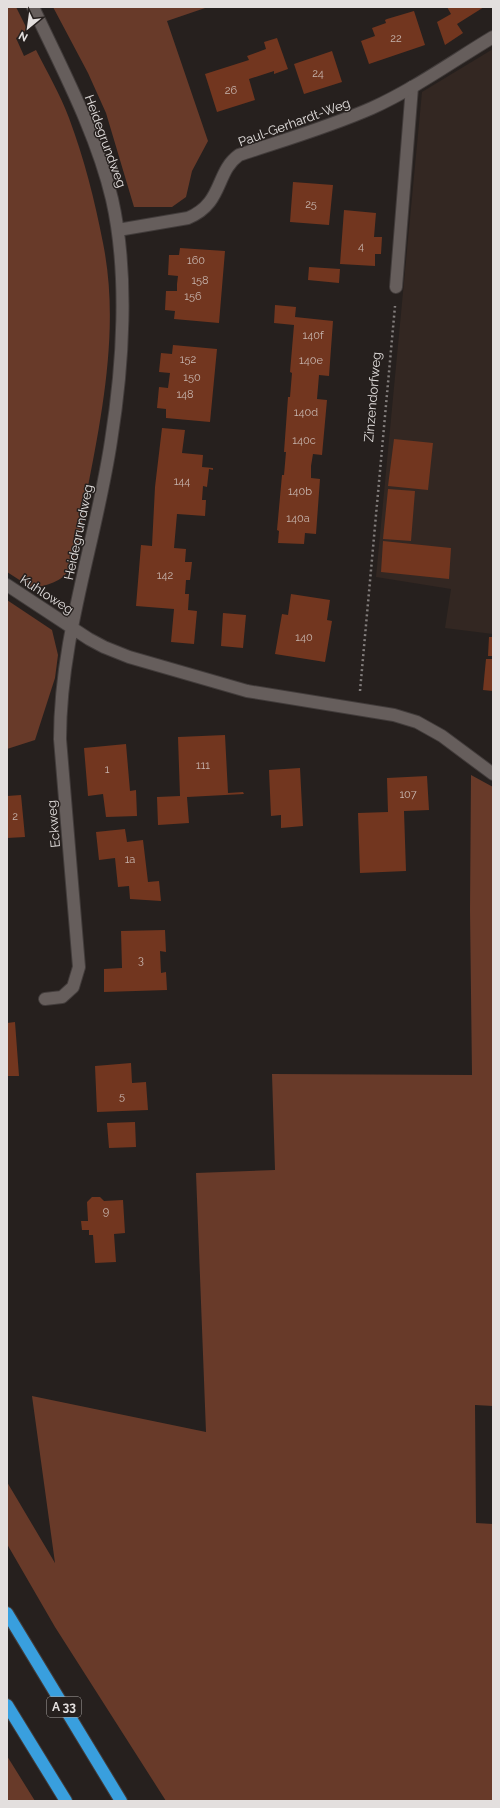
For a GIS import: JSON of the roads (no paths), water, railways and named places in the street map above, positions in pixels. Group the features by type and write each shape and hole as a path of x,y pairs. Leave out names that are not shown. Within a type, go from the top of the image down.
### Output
{"highway":[{"name":"A 33","path":"7,1613 121,1801"},
{"path":"7,1705 66,1801"}],"street":[{"name":"Heidegrundweg","path":"33,7 88,124 112,200 118,230 122,283 122,332 113,427 72,627"},
{"name":"Paul-Gerhardt-Weg","path":"118,230 188,218 196,214 205,208 216,193 232,160 239,155 326,128 372,108 412,87 493,37"},
{"path":"396,287 412,87"},
{"name":"Kuhloweg","path":"7,586 72,627"},
{"path":"72,627 104,647 152,664 247,691 394,715 417,722 442,736 493,774"},
{"name":"Eckweg","path":"45,999 62,997 73,987 79,966 60,739 62,684 72,627"}]}
